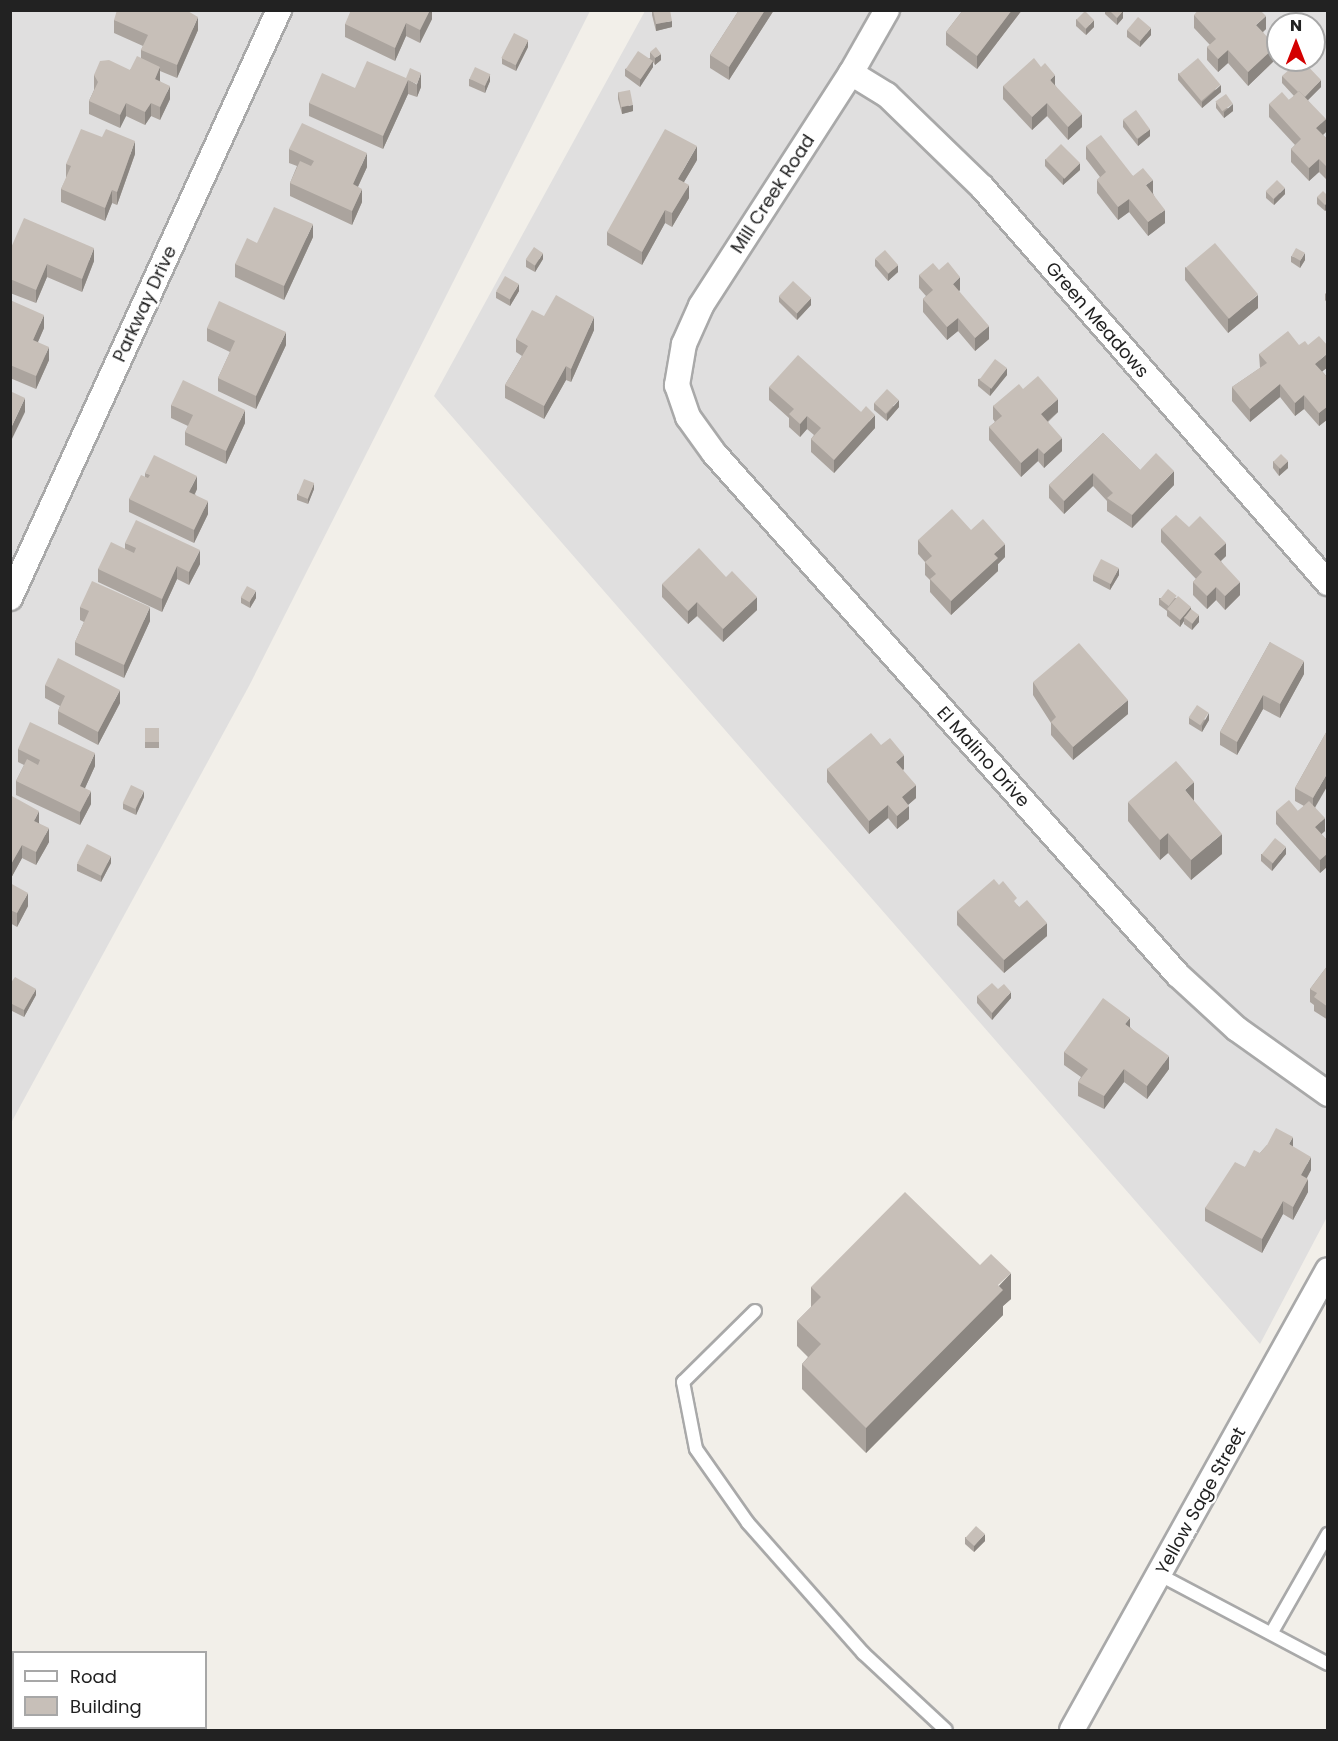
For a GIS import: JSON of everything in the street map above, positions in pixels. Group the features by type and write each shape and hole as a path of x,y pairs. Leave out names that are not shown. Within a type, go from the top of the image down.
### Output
{"street":[{"name":"Parkway Drive","path":"10,598 279,10"},
{"name":"Mill Creek Road","path":"676,385 684,344 702,306 851,73 887,10"},
{"name":"Green Meadows","path":"851,73 887,94 982,188 1328,584"},
{"name":"El Malino Drive","path":"676,385 688,417 714,453 1178,975 1237,1029 1328,1094"},
{"name":"Yellow Sage Street","path":"1072,1731 1328,1270"}],"lane":[{"path":"755,1311 682,1382 696,1449 748,1523 855,1645 946,1731"},
{"path":"1272,1632 1328,1534"},
{"path":"1160,1575 1272,1632 1328,1664"}],"shaded area":[{"path":"11,11 590,11 249,686 11,1123"},
{"path":"645,11 1327,11 1327,1217 1260,1344 434,396"}],"building":[{"path":"117,10 186,10 198,17 177,65 141,50 148,35 114,20"},
{"path":"351,10 430,10 420,30 406,23 395,48 345,24"},
{"path":"653,10 670,10 672,21 656,24"},
{"path":"739,10 765,10 729,67 710,55"},
{"path":"963,10 1012,10 977,56 946,32"},
{"path":"1109,10 1123,10 1123,11 1117,18"},
{"path":"1198,10 1260,10 1266,16 1256,25 1266,36 1266,55 1248,72 1228,50 1218,59 1207,47 1216,39 1194,15"},
{"path":"1085,11 1094,20 1086,29 1077,19"},
{"path":"1138,17 1151,28 1140,41 1127,30"},
{"path":"514,33 528,40 516,65 501,58"},
{"path":"656,47 661,54 655,58 650,52"},
{"path":"638,51 653,61 641,79 626,69"},
{"path":"137,56 160,67 155,79 170,86 160,107 151,103 145,112 126,103 120,115 89,101 98,82 94,75 100,61 109,60 130,70"},
{"path":"1034,58 1041,67 1045,63 1055,75 1050,80 1082,114 1068,127 1047,103 1032,117 1003,86"},
{"path":"1198,58 1220,85 1201,101 1179,74"},
{"path":"367,61 406,78 410,68 421,73 417,84 408,80 383,136 309,103 322,73 355,88"},
{"path":"475,67 490,74 485,86 470,79"},
{"path":"1286,72 1313,72 1321,80 1305,97 1282,76"},
{"path":"630,90 633,105 621,107 618,92"},
{"path":"1299,91 1326,119 1316,128 1328,140 1328,168 1319,159 1309,168 1291,149 1301,139 1269,104 1282,92 1289,100"},
{"path":"1226,94 1233,104 1222,111 1215,101"},
{"path":"1136,110 1150,129 1137,139 1123,119"},
{"path":"302,123 367,153 353,184 362,189 352,211 290,183 300,161 311,166 314,161 289,149"},
{"path":"81,129 102,137 106,129 135,141 117,192 112,190 105,208 61,189 71,166 66,164"},
{"path":"665,129 697,146 678,179 689,185 672,213 665,210 642,252 607,232"},
{"path":"1101,135 1133,176 1143,168 1153,180 1146,185 1165,210 1148,222 1129,199 1118,207 1097,180 1106,172 1086,146"},
{"path":"1061,144 1080,163 1065,179 1045,160"},
{"path":"1277,180 1285,188 1273,199 1266,191"},
{"path":"1323,191 1328,196 1328,202 1325,205 1317,197"},
{"path":"274,207 313,224 284,286 235,264 247,238 257,243"},
{"path":"24,218 94,248 82,279 47,264 36,290 10,279 10,250"},
{"path":"1215,243 1258,294 1229,319 1186,267"},
{"path":"534,247 543,253 535,266 526,259"},
{"path":"1296,248 1305,253 1300,261 1292,256"},
{"path":"885,250 898,265 888,274 875,259"},
{"path":"948,262 960,277 953,284 989,326 975,338 958,318 947,327 923,299 933,290 919,275 933,263 939,270"},
{"path":"505,276 519,284 510,300 496,292"},
{"path":"793,281 811,298 797,313 779,296"},
{"path":"556,295 594,317 571,369 566,366 544,406 505,385 528,346 516,339 532,310 544,316"},
{"path":"10,300 44,315 33,340 49,347 36,376 10,365"},
{"path":"219,301 286,332 256,396 218,378 235,341 207,328"},
{"path":"1288,331 1299,345 1305,341 1308,345 1319,336 1328,346 1328,353 1315,364 1328,378 1328,406 1319,413 1304,395 1295,403 1280,384 1250,409 1232,387 1267,363 1259,354"},
{"path":"798,355 861,412 866,406 875,415 834,460 811,439 821,428 807,416 800,424 789,414 794,409 769,387"},
{"path":"995,359 1007,368 991,389 979,380"},
{"path":"1038,376 1058,399 1041,414 1062,438 1044,454 1038,448 1021,463 989,427 1002,416 993,406 1019,384 1023,389"},
{"path":"183,380 245,410 226,451 185,432 193,415 171,405"},
{"path":"887,389 899,400 886,414 874,403"},
{"path":"10,391 25,398 10,430"},
{"path":"1103,433 1140,470 1156,453 1174,471 1132,515 1107,498 1113,493 1093,473 1064,501 1049,485"},
{"path":"1281,454 1288,461 1280,469 1273,462"},
{"path":"154,455 197,476 189,492 208,501 194,530 129,499 141,475 148,478 150,475 145,473"},
{"path":"304,479 314,483 308,499 298,495"},
{"path":"952,509 971,530 983,519 1005,544 994,554 998,558 951,601 930,579 936,574 925,562 932,556 918,540"},
{"path":"1176,515 1189,527 1200,516 1226,543 1214,554 1240,582 1225,596 1216,587 1207,596 1193,582 1202,572 1161,529"},
{"path":"136,520 200,550 189,572 177,566 162,599 98,569 111,542 134,553 136,548 125,543"},
{"path":"699,548 726,577 732,571 757,597 723,629 697,602 688,611 662,584"},
{"path":"1101,559 1119,568 1111,584 1093,575"},
{"path":"92,581 150,607 124,665 75,642 89,611 80,607"},
{"path":"247,586 256,591 249,602 241,597"},
{"path":"1168,589 1177,596 1169,606 1160,599"},
{"path":"1178,596 1191,607 1180,620 1167,609"},
{"path":"1191,609 1199,615 1192,624 1184,618"},
{"path":"1270,642 1304,661 1280,704 1263,695 1237,742 1220,732"},
{"path":"1079,643 1128,700 1073,747 1051,722 1056,717 1033,682"},
{"path":"58,658 120,690 98,732 58,711 65,696 45,685"},
{"path":"1197,705 1209,713 1200,725 1189,717"},
{"path":"30,722 95,753 80,786 91,791 80,812 16,781 27,759 38,765 40,760 18,749"},
{"path":"145,728 159,728 159,742 145,742"},
{"path":"1328,729 1328,772 1313,798 1295,788"},
{"path":"871,733 881,745 890,738 904,755 896,762 916,785 902,797 909,806 897,816 888,805 869,821 827,769"},
{"path":"1176,761 1194,782 1185,790 1222,834 1191,860 1168,833 1160,840 1128,802"},
{"path":"131,785 144,791 135,809 123,803"},
{"path":"10,795 39,811 34,821 49,828 36,852 22,845 10,866"},
{"path":"1289,800 1298,811 1309,801 1325,818 1315,827 1328,841 1328,853 1320,860 1276,811"},
{"path":"1275,838 1286,847 1273,863 1262,854"},
{"path":"87,844 111,856 101,876 77,864"},
{"path":"994,879 999,885 1003,881 1017,898 1014,901 1019,907 1027,900 1047,923 1004,960 957,911"},
{"path":"10,883 28,893 17,913 10,910"},
{"path":"1328,965 1328,1007 1314,997 1317,993 1310,989"},
{"path":"15,977 36,989 24,1010 10,1003 10,984"},
{"path":"992,983 998,989 1004,984 1011,992 992,1013 977,996"},
{"path":"1103,998 1130,1018 1125,1024 1169,1056 1147,1086 1124,1069 1104,1096 1078,1082 1088,1069 1064,1052"},
{"path":"1276,1128 1293,1137 1289,1144 1311,1157 1301,1175 1308,1179 1293,1207 1283,1201 1262,1239 1205,1208 1235,1162 1245,1167 1254,1150 1260,1153 1267,1145"},
{"path":"905,1192 980,1265 991,1254 1011,1273 998,1285 1003,1290 866,1428 802,1364 821,1344 797,1321 821,1297 811,1287"},
{"path":"976,1526 985,1534 974,1546 965,1538"}]}
